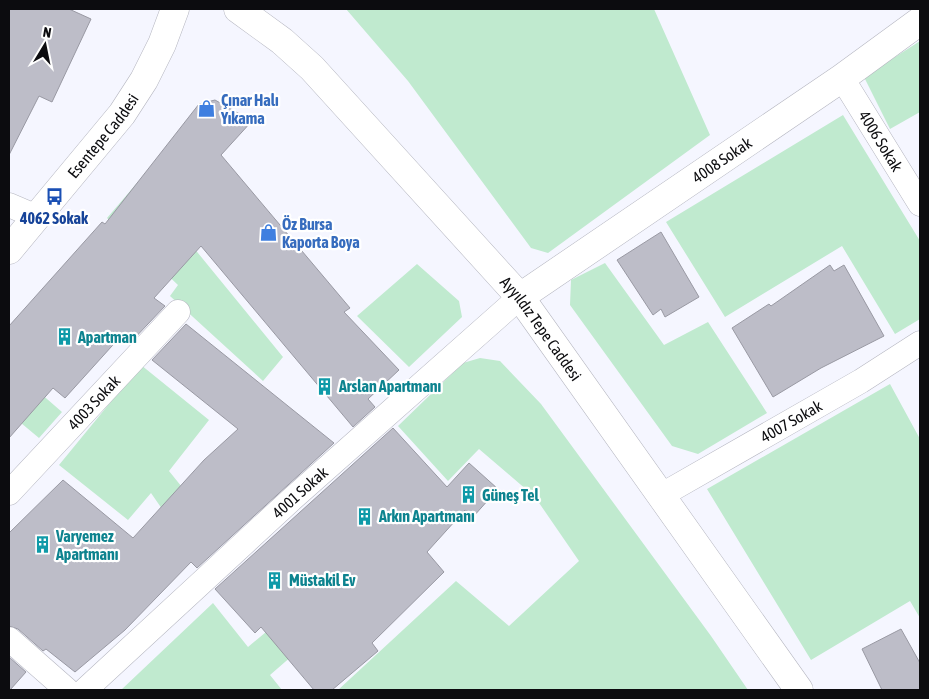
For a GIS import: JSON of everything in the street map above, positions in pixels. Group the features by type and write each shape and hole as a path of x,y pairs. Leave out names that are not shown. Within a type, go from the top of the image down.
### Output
{"main road":[{"name":"Esentepe Caddesi","path":"9,250 122,114 148,72 162,44 175,9"},
{"name":"Ayyıldız Tepe Caddesi","path":"238,9 282,41 312,68 520,296 799,690"},
{"name":"4008 Sokak","path":"520,296 842,78 920,21"}],"lane":[{"name":"4006 Sokak","path":"842,78 920,204"},
{"path":"9,205 37,218"},
{"name":"4001 Sokak","path":"85,690 292,498 520,296"},
{"name":"4003 Sokak","path":"9,493 178,312"},
{"name":"4007 Sokak","path":"660,496 861,381 920,342"},
{"path":"9,639 67,690"}],"green space":[{"path":"346,9 654,9 710,135 548,253 531,248 408,81"},
{"path":"920,41 920,112 890,129 864,77"},
{"path":"843,115 920,241 920,319 895,334 842,246 725,317 666,222"},
{"path":"137,183 189,242 283,357 263,381 170,296 178,285 107,218"},
{"path":"605,263 664,345 708,322 767,413 698,454 672,446 570,305 571,280"},
{"path":"417,264 459,301 462,317 409,367 357,316"},
{"path":"480,358 500,361 541,404 711,636 748,690 338,690 456,581 509,626 579,561 535,497 479,449 448,481 398,426 463,363"},
{"path":"141,365 209,420 169,471 223,538 198,561 151,493 128,520 59,465"},
{"path":"9,366 62,412 39,438 9,413"},
{"path":"890,384 920,439 920,618 910,601 811,660 707,489"},
{"path":"332,577 353,603 270,675 282,690 121,690 213,603 248,647"}],"building":[{"path":"9,9 69,9 91,19 52,102 39,96 9,155"},
{"path":"215,100 252,121 221,155 350,308 344,312 399,370 368,399 375,407 353,427 201,246 154,298 165,306 130,343 121,336 65,398 53,388 9,438 9,326 102,222 105,224 199,104"},
{"path":"661,232 699,297 665,317 661,309 653,315 617,260"},
{"path":"830,265 834,271 844,265 884,336 821,368 773,397 732,328 769,304 771,306"},
{"path":"186,324 334,443 197,568 191,562 125,630 75,672 46,649 43,651 18,629 9,626 9,533 63,480 133,538 204,460 238,429 152,360"},
{"path":"393,428 447,487 469,463 498,489 473,517 465,510 427,552 444,572 372,643 378,651 332,690 314,690 261,627 255,633 215,589"},
{"path":"901,629 920,663 920,690 882,690 862,649"},
{"path":"9,657 26,672 10,690 9,690"}],"place":[{"name":"Çınar Halı Yıkama","path":"207,109"},
{"name":"4062 Sokak","path":"54,196"},
{"name":"Öz Bursa Kaporta Boya","path":"268,233"},
{"name":"Apartman","path":"64,337"},
{"name":"Arslan Apartmanı","path":"325,386"},
{"name":"Güneş Tel","path":"468,495"},
{"name":"Arkın Apartmanı","path":"365,516"},
{"name":"Varyemez Apartmanı","path":"42,545"},
{"name":"Müstakil Ev","path":"275,580"}]}
